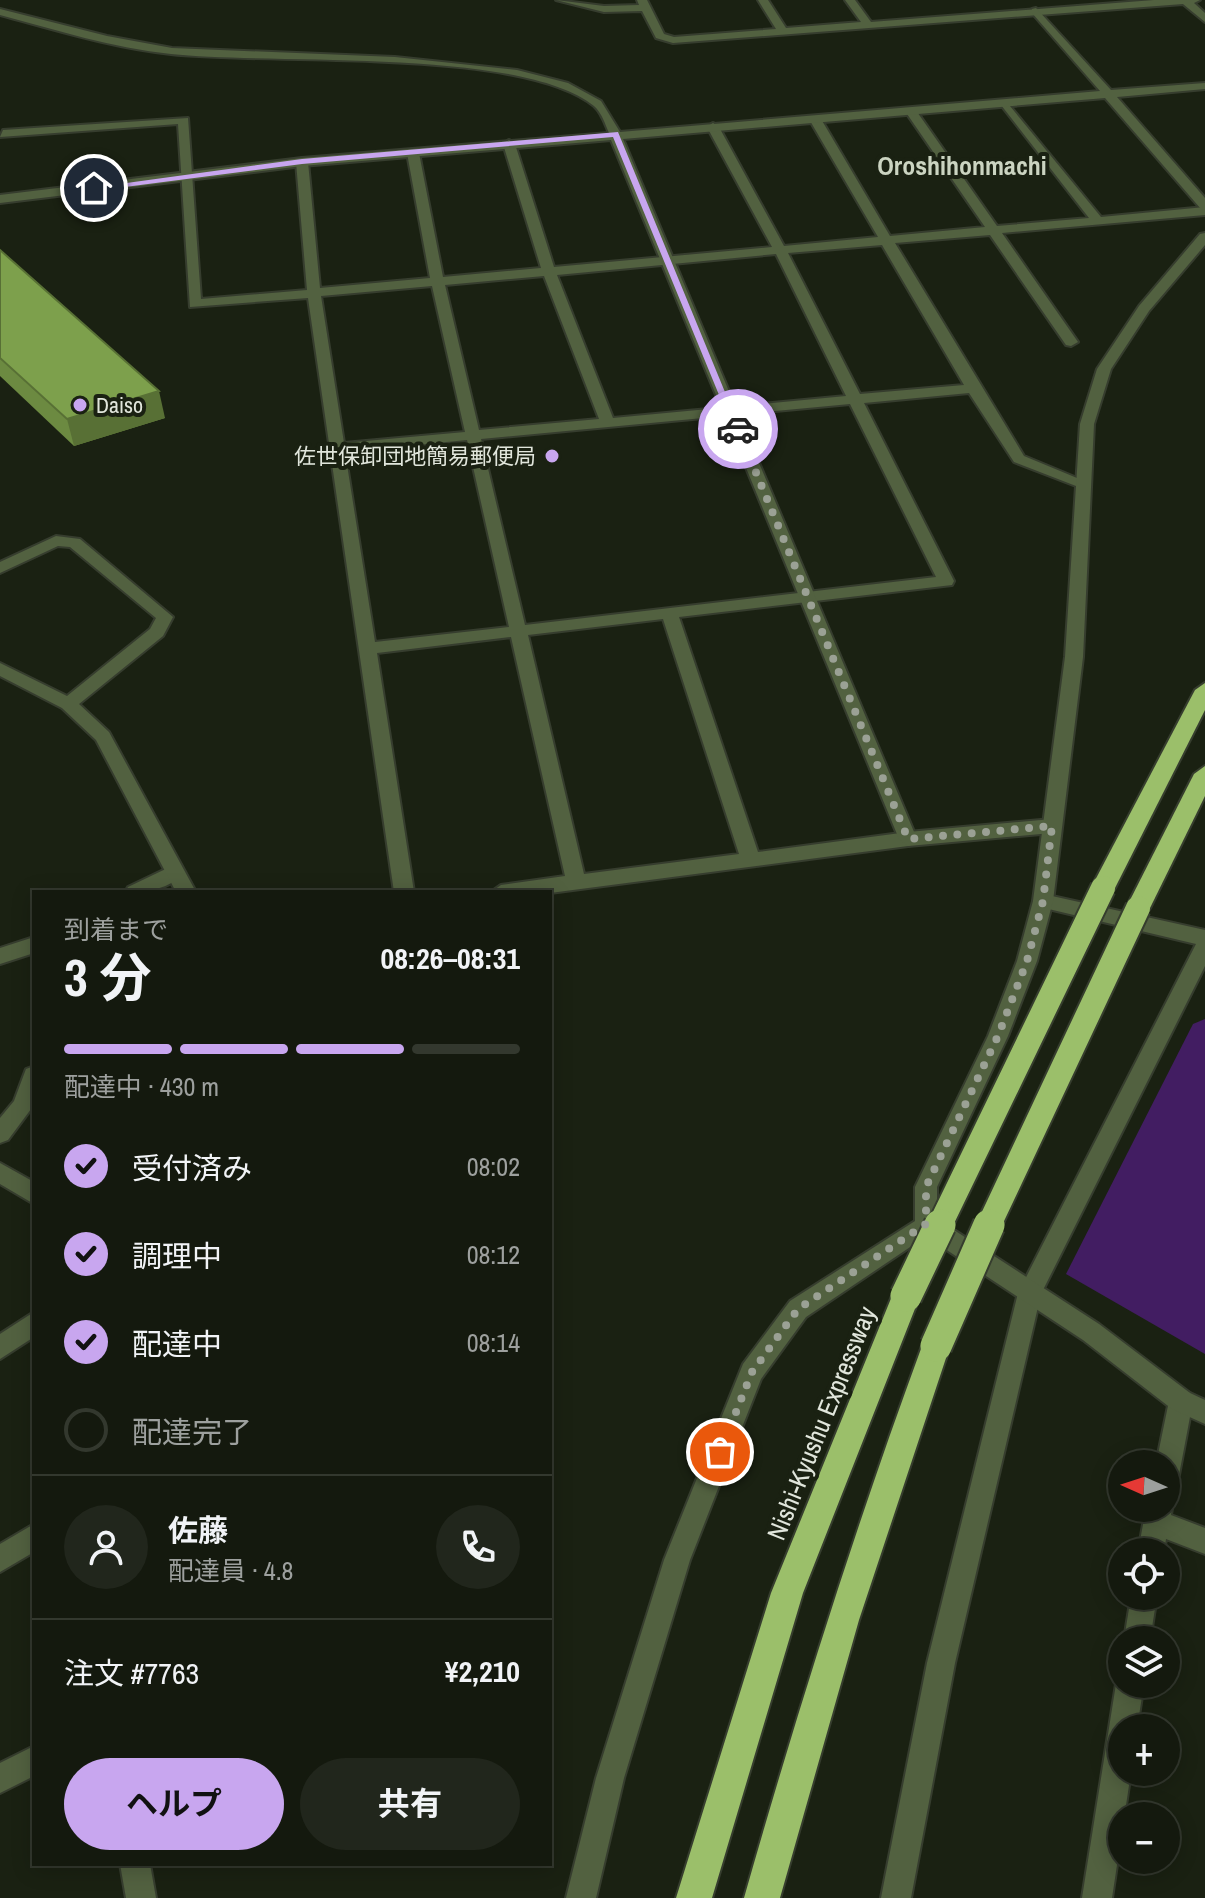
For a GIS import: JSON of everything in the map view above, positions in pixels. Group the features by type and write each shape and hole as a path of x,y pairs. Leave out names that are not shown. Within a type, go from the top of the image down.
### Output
{"highway":[{"name":"Nishi-Kyushu Expressway","path":"694,1898 787,1593 906,1296 1103,888 1205,690"},
{"path":"762,1898 818,1693 878,1504 936,1346 1009,1180 1205,774"}],"street":[{"path":"561,0 604,9 644,4 660,36 673,40 867,24 947,13 1036,11 1110,3 1195,0"},
{"path":"763,0 783,31"},
{"path":"850,0 867,24"},
{"path":"1026,0 1205,208"},
{"path":"1185,0 1205,19"},
{"path":"0,12 102,41 174,51 440,65 516,73 578,92 598,103 615,134 908,839"},
{"path":"0,199 302,162 1205,86"},
{"path":"1005,103 1098,221"},
{"path":"911,111 1071,342"},
{"path":"815,119 973,388 1019,459 1081,483"},
{"path":"3,134 184,120 195,304 781,252 1205,208"},
{"path":"365,649 946,581 851,398 781,252 713,127"},
{"path":"509,144 549,272 608,423"},
{"path":"413,153 438,283 576,881"},
{"path":"302,162 314,294 404,890"},
{"path":"926,1224 926,1187 998,1036 1027,961 1043,901 1074,657 1081,483 1087,424 1104,369 1144,309 1205,237"},
{"path":"338,448 973,388"},
{"path":"0,568 56,541 74,542 165,617 157,632 68,704"},
{"path":"670,614 751,860"},
{"path":"0,669 68,704 103,736 185,890"},
{"path":"515,890 908,839 1052,826"},
{"path":"139,890 174,872"},
{"path":"1043,901 1205,938"},
{"path":"0,956 32,946"},
{"path":"896,1898 941,1663 1030,1293 1205,946"},
{"path":"0,1134 23,1105 32,1080"},
{"path":"0,1172 32,1193"},
{"path":"926,1224 1091,1332 1181,1401 1205,1412"},
{"path":"581,1898 610,1778 677,1560 752,1372 798,1309 926,1224"},
{"path":"0,1348 32,1324"},
{"path":"1171,1450 1181,1401"},
{"path":"1171,1522 1205,1541"},
{"path":"0,1559 32,1538"},
{"path":"0,1779 32,1761"},
{"path":"1097,1898 1114,1786"},
{"path":"135,1866 141,1898"}],"shaded area":[{"path":"1205,1019 1205,1354 1066,1274 1193,1024"}],"building":[{"path":"0,250 159,391 67,419 0,358"}],"way so far":[{"path":"720,1452 752,1372 798,1309 926,1224 926,1187 954,1122 998,1036 1027,961 1043,901 1052,826 908,839 738,429"}],"place":[{"name":"Daiso","path":"80,405"},
{"name":"佐世保卸団地簡易郵便局","path":"552,456"}],"district":[{"name":"Oroshihonmachi","path":"962,165"}],"route":[{"path":"94,188 302,162 615,134 738,429"}]}
